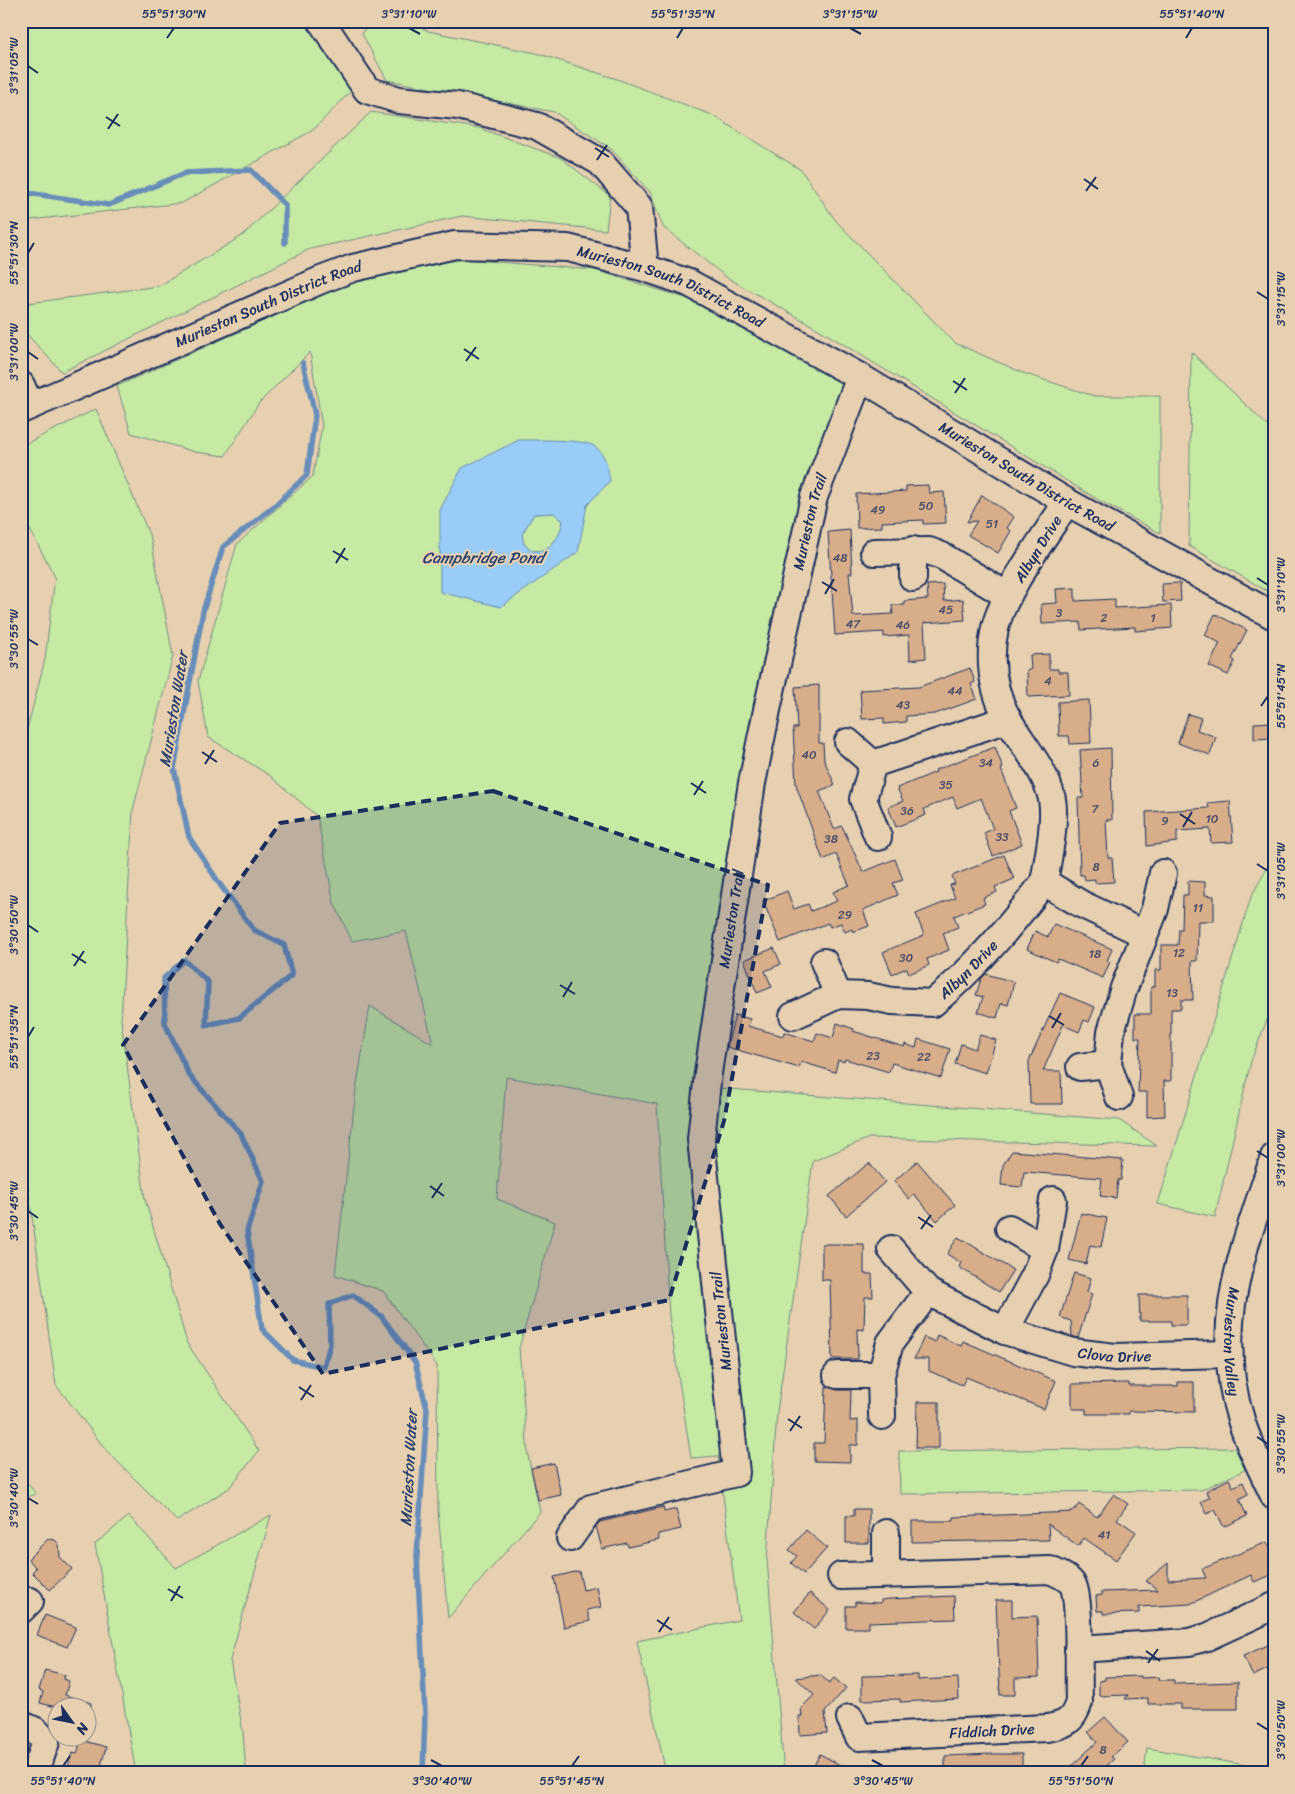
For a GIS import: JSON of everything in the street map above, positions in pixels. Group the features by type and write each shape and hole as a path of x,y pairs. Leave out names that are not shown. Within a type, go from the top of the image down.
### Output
{"street":[{"path":"321,21 367,90 399,100 458,106 536,126 600,162 639,207 645,268"},
{"name":"Murieston South District Road","path":"24,400 353,268 455,245 568,248 645,268 689,283 860,377 1067,502 1274,616"},
{"name":"Murieston Trail","path":"570,1538 591,1508 736,1473 701,1139 708,1073 752,783 768,705 814,497 860,377"},
{"name":"Albyn Drive","path":"838,994 868,996 892,1001 933,1003 962,980 1018,917 1044,882 1051,846 1052,800 1040,767 1008,719 994,687 990,660 996,626 1008,596 1067,502"},
{"path":"912,578 913,550"},
{"name":"Albyn Drive","path":"874,552 928,551 942,556 1008,596"},
{"path":"873,764 1008,719"},
{"path":"848,742 873,764"},
{"path":"873,764 864,799 878,837"},
{"path":"1119,1097 1108,1064 1114,1023 1124,988 1155,909 1163,872"},
{"path":"1044,882 1081,904 1144,934"},
{"path":"794,1016 838,994 824,962"},
{"path":"1080,1067 1108,1064"},
{"name":"Murieston Valley","path":"1274,1156 1269,1191 1234,1282 1229,1320 1228,1354 1233,1390 1242,1424 1274,1496"},
{"path":"1005,1331 1035,1275 1045,1249 1053,1200"},
{"path":"1009,1228 1045,1249"},
{"name":"Clova Drive","path":"891,1249 928,1292 1005,1331 1073,1352 1115,1357 1228,1354"},
{"path":"882,1416 881,1375 890,1343 928,1292"},
{"path":"837,1375 881,1375"},
{"path":"886,1533 886,1574"},
{"name":"Fiddich Drive","path":"841,1576 1050,1570 1063,1576 1072,1585 1077,1605 1079,1702 1074,1716 1065,1725 1047,1728 859,1737 850,1718"},
{"path":"1078,1648 1189,1642 1207,1637 1274,1606"},
{"path":"21,1724 36,1731 46,1742 35,1773"}],"highlighted area":[{"path":"493,791 768,885 724,1121 669,1300 323,1374 220,1224 123,1045 280,823"}],"green space":[{"path":"21,21 308,21 355,87 313,130 182,203 21,221"},
{"path":"368,21 410,21 428,31 536,53 617,79 712,115 801,170 836,221 955,343 1023,373 1094,396 1160,396 1160,533 1100,501 815,327 726,277 663,227 650,192 611,149 554,112 387,80 362,34"},
{"path":"371,112 479,128 561,158 610,196 606,230 462,216 310,249 62,372 21,328 21,304 159,286 242,236"},
{"path":"462,259 595,270 708,305 850,381 807,482 717,1088 1119,1120 1157,1146 869,1138 813,1161 777,1412 767,1559 784,1773 666,1773 637,1641 739,1620 718,1456 691,1458 669,1316 657,1104 506,1077 497,1199 555,1222 519,1348 528,1455 540,1512 448,1618 438,1512 437,1366 383,1291 335,1275 356,1090 370,1006 433,1044 406,931 352,941 334,903 317,816 269,775 208,737 198,681 237,544 313,476 322,426 310,352 259,403 225,456 195,452 131,433 117,386 369,274","holes":["519,440 596,495 501,606"]},
{"path":"1191,352 1274,432 1274,595 1189,546"},
{"path":"96,409 151,539 173,656 133,810 121,1020 145,1199 187,1343 259,1451 229,1488 177,1521 107,1451 56,1385 21,1138 21,753 45,659 55,577 21,513 21,446"},
{"path":"554,513 563,521 559,536 545,551 533,551 523,544 522,534 534,514"},
{"path":"1274,855 1274,1002 1251,1061 1215,1217 1158,1204 1251,897"},
{"path":"1235,1448 1245,1470 1201,1490 900,1494 899,1451"},
{"path":"21,1475 36,1494 21,1499"},
{"path":"271,1515 230,1660 243,1732 246,1773 136,1773 95,1544 129,1516 176,1568"},
{"path":"1147,1748 1274,1770 1274,1773 1144,1773"}],"water":[{"name":"Campbridge Pond","path":"519,440 569,441 588,444 598,449 606,462 610,481 587,505 578,552 501,607 440,592 440,510 462,468","holes":["554,513 563,521 557,538 545,551 533,551 524,544 522,534 534,514"]}],"building":[{"path":"928,485 929,493 944,492 946,523 923,524 923,520 882,522 882,527 857,528 856,494 906,491 906,486"},
{"path":"982,495 1014,517 1007,528 1011,531 998,553 968,535 977,521 967,522"},
{"path":"850,530 852,573 849,573 853,616 893,614 892,605 905,605 904,601 928,599 927,585 943,584 944,601 963,599 965,620 924,623 926,658 910,660 909,635 884,637 884,632 835,635 828,532"},
{"path":"1180,583 1181,601 1163,602 1162,584"},
{"path":"1075,588 1075,601 1115,599 1115,608 1171,605 1172,628 1135,631 1135,627 1081,630 1080,622 1042,624 1041,604 1057,603 1056,589"},
{"path":"1215,614 1247,630 1232,659 1235,661 1228,675 1209,666 1220,643 1205,635"},
{"path":"1049,654 1049,669 1058,669 1058,672 1068,672 1069,695 1028,697 1027,670 1031,670 1030,655"},
{"path":"970,668 975,682 971,684 977,699 935,714 906,716 906,722 884,724 884,718 862,719 860,690 919,687"},
{"path":"819,685 819,743 823,743 824,760 835,785 819,791 834,829 842,826 863,872 895,859 903,880 893,883 898,895 863,910 869,926 853,932 852,929 845,932 841,923 830,927 828,923 780,942 763,901 787,891 794,909 808,904 811,911 837,901 833,892 849,885 836,854 823,860 796,785 793,728 797,728 795,687"},
{"path":"1089,700 1091,743 1070,744 1069,736 1059,736 1058,702"},
{"path":"1188,714 1201,718 1197,730 1216,737 1210,755 1178,743"},
{"path":"1274,722 1274,738 1254,739 1254,723"},
{"path":"995,747 1016,808 1009,811 1022,844 993,856 984,833 993,829 981,798 957,808 953,797 924,809 926,815 896,827 888,807 903,801 897,788 936,772 935,770"},
{"path":"1111,748 1112,820 1106,820 1108,858 1112,858 1114,882 1095,883 1095,879 1085,880 1084,875 1080,875 1078,798 1083,798 1080,750"},
{"path":"1230,801 1233,842 1211,843 1210,829 1177,831 1177,842 1147,846 1146,812 1209,808 1208,803"},
{"path":"1004,855 1014,879 995,887 997,892 983,898 985,904 954,916 958,927 943,933 949,950 927,959 929,965 909,974 907,968 892,974 883,952 924,935 916,914 955,898 950,885 955,884 952,876"},
{"path":"1188,881 1205,882 1205,895 1214,896 1214,921 1198,921 1197,961 1192,961 1193,1000 1181,1000 1181,1009 1171,1009 1171,1081 1164,1081 1165,1116 1147,1117 1147,1092 1138,1092 1140,1038 1135,1038 1135,1014 1151,1014 1151,987 1155,986 1155,970 1161,970 1161,945 1178,945 1179,929 1182,929 1183,895 1188,895"},
{"path":"1054,924 1112,949 1107,961 1110,962 1103,978 1058,959 1056,962 1027,949 1035,931 1048,937"},
{"path":"774,948 781,964 765,971 772,987 757,993 744,960"},
{"path":"986,974 1014,982 1008,1005 1001,1003 997,1018 978,1012 983,997 976,995 981,979"},
{"path":"1060,993 1095,1007 1089,1022 1084,1020 1079,1032 1063,1025 1043,1071 1061,1071 1062,1104 1030,1104 1029,1061"},
{"path":"735,1015 750,1019 748,1026 783,1036 784,1032 814,1041 817,1033 833,1038 837,1023 854,1029 853,1031 904,1047 905,1044 916,1048 918,1039 950,1049 941,1078 892,1063 889,1072 845,1059 844,1062 838,1060 835,1072 801,1062 799,1068 727,1047"},
{"path":"980,1035 996,1040 986,1073 955,1064 961,1044 975,1049"},
{"path":"1012,1151 1123,1160 1121,1180 1118,1180 1116,1198 1100,1196 1102,1178 1024,1172 1022,1187 1001,1185 1003,1165"},
{"path":"917,1161 955,1205 937,1221 914,1194 909,1199 894,1181"},
{"path":"869,1163 885,1182 846,1216 829,1196"},
{"path":"1081,1213 1107,1218 1101,1247 1090,1245 1086,1264 1069,1260"},
{"path":"958,1237 1013,1270 999,1292 959,1267 961,1263 947,1254"},
{"path":"822,1244 864,1244 864,1274 872,1274 873,1297 865,1297 864,1330 857,1329 858,1359 832,1359 830,1280 822,1280"},
{"path":"1074,1273 1091,1278 1087,1292 1092,1294 1078,1338 1072,1336 1071,1321 1060,1317"},
{"path":"1139,1295 1187,1295 1187,1325 1171,1325 1171,1321 1140,1321"},
{"path":"937,1335 961,1346 963,1341 1056,1381 1044,1409 966,1377 962,1385 929,1371 929,1359 914,1359 924,1337 935,1342"},
{"path":"1178,1382 1194,1382 1194,1412 1129,1411 1129,1414 1086,1414 1086,1409 1072,1409 1072,1384 1129,1383 1129,1386 1178,1386"},
{"path":"826,1386 837,1390 851,1390 850,1421 858,1420 858,1445 850,1445 850,1462 814,1461 814,1443 824,1443"},
{"path":"917,1402 939,1402 939,1448 916,1448"},
{"path":"554,1463 561,1495 538,1500 531,1468"},
{"path":"1229,1479 1233,1487 1243,1482 1248,1494 1239,1499 1247,1516 1224,1527 1215,1510 1207,1514 1201,1502 1210,1497 1206,1491"},
{"path":"1114,1494 1128,1504 1117,1519 1136,1532 1116,1560 1084,1538 1078,1546 1048,1524 1049,1540 912,1542 912,1521 954,1521 954,1517 1073,1512 1079,1504 1097,1517"},
{"path":"663,1507 664,1512 676,1509 681,1529 658,1534 659,1540 628,1547 627,1543 602,1549 596,1526 600,1522"},
{"path":"854,1509 869,1509 869,1543 846,1543 846,1516 854,1516"},
{"path":"806,1530 827,1548 804,1574 791,1563 797,1556 789,1550"},
{"path":"48,1539 55,1540 59,1544 60,1557 72,1569 50,1590 32,1572 36,1568 28,1559"},
{"path":"1267,1542 1274,1557 1274,1574 1254,1582 1251,1575 1190,1604 1139,1607 1139,1613 1103,1614 1103,1611 1097,1611 1096,1596 1102,1595 1102,1592 1158,1590 1146,1581 1168,1563 1168,1580 1206,1578 1202,1569"},
{"path":"579,1571 583,1590 597,1587 601,1607 587,1610 590,1621 564,1627 554,1577"},
{"path":"810,1593 830,1610 814,1629 794,1612"},
{"path":"954,1596 955,1619 869,1622 869,1628 846,1628 846,1606 855,1606 855,1602 881,1603 881,1600 889,1599"},
{"path":"996,1600 1012,1600 1012,1617 1037,1616 1039,1677 1015,1678 1015,1695 1000,1695"},
{"path":"45,1615 76,1627 67,1647 37,1635"},
{"path":"1270,1644 1274,1653 1274,1666 1253,1676 1243,1656"},
{"path":"45,1670 65,1675 64,1679 69,1681 65,1695 68,1696 48,1696 48,1705 40,1703 43,1692 39,1690"},
{"path":"820,1675 829,1683 834,1678 846,1688 825,1712 827,1733 800,1735 799,1716 802,1716 801,1708 814,1695 796,1678"},
{"path":"918,1675 918,1680 958,1678 959,1699 900,1702 900,1699 862,1700 862,1676"},
{"path":"1141,1676 1141,1678 1159,1677 1158,1680 1174,1680 1174,1684 1238,1682 1238,1709 1181,1709 1181,1704 1148,1704 1148,1698 1125,1699 1128,1695 1099,1696 1099,1681 1105,1680 1105,1677"},
{"path":"1105,1717 1128,1742 1111,1757 1114,1759 1099,1773 1064,1773 1097,1742 1088,1732"},
{"path":"98,1745 106,1747 99,1773 66,1773 72,1753 77,1754 79,1746"},
{"path":"820,1754 855,1773 810,1773"},
{"path":"1022,1754 1022,1773 945,1773 945,1756"}],"waterway":[{"name":"Murieston Water","path":"21,192 109,205 185,173 251,170 285,205 285,243"},
{"name":"Murieston Water","path":"303,363 315,415 307,475 272,508 223,547 203,611 174,768 189,837 221,886 254,930 284,945 292,975 239,1018 206,1025 208,982 184,960 164,978 165,1023 189,1075 241,1134 263,1181 247,1231 262,1329 293,1360 324,1367 330,1344 329,1304 353,1295 381,1316 415,1362 427,1409 417,1556 425,1714 423,1773"}]}
